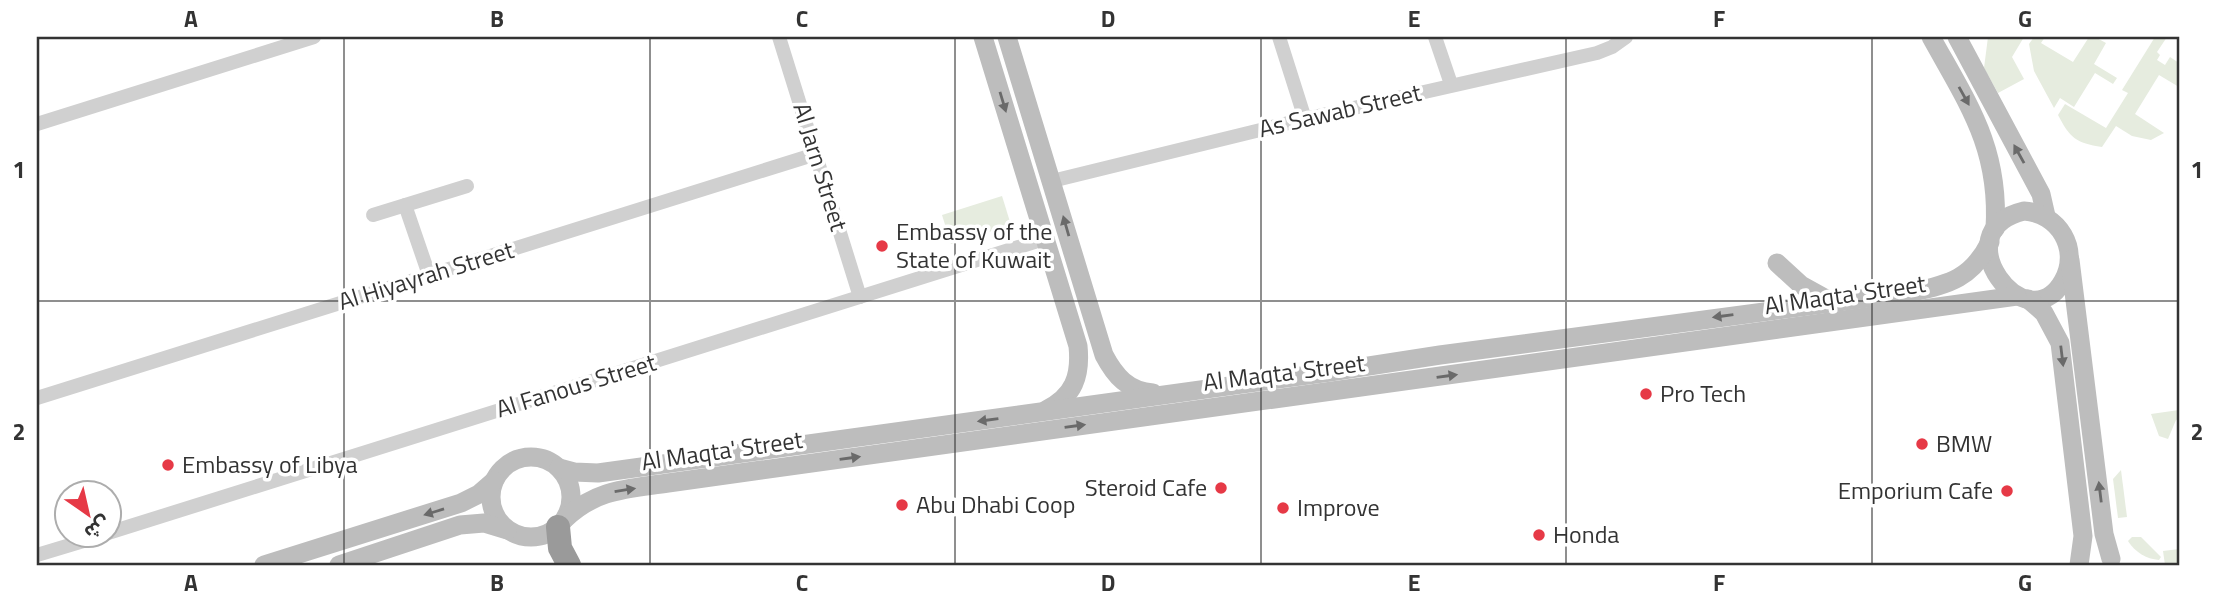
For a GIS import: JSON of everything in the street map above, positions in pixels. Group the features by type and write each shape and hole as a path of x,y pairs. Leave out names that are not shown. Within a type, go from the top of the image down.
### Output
{"highway":[{"path":"562,523 560,548 569,565"}],"street":[{"path":"37,124 314,37"},
{"name":"Al Jarn Street","path":"779,37 860,297"},
{"path":"983,37 1078,346 1080,364 1069,393 1058,404 1041,412"},
{"path":"1007,37 1099,342 1116,376 1133,389 1168,394"},
{"path":"1279,37 1305,119"},
{"path":"1436,37 1451,85"},
{"name":"As Sawab Street","path":"1052,181 1305,119 1597,53 1626,37"},
{"path":"1931,37 1971,109 1989,152 1995,190 1993,235 1989,255 1992,268 1998,280 2044,313 2060,343 2083,536 2080,565"},
{"path":"1957,37 2041,194 2046,216 2063,233 2070,250 2104,534 2116,562"},
{"name":"Al Hiyayrah Street","path":"37,398 816,154"},
{"path":"373,215 467,187"},
{"path":"405,205 429,275"},
{"path":"1993,235 2002,220 2012,214 2024,211 2046,216"},
{"name":"Al Maqta' Street","path":"559,468 598,473 1913,292 1946,285 1981,261 1993,235"},
{"path":"1044,239 1062,264 1088,344 1099,342"},
{"name":"Al Fanous Street","path":"122,529 1044,239"},
{"path":"2023,298 2041,299 2053,293 2062,285 2070,260"},
{"path":"1777,263 1801,285 1830,302"},
{"name":"Al Maqta' Street","path":"562,523 586,501 603,493 1285,397 2023,298"},
{"path":"1354,389 1349,384 1352,377 1408,368 1440,355"},
{"path":"1285,397 1295,391 1325,387 1330,381 1330,372"},
{"path":"339,565 460,525 484,523 527,538 549,534 562,523 569,509 570,487 559,468 539,458 518,459 499,472 491,492 493,513 507,530"},
{"path":"264,565 461,503 479,494 494,481"},
{"path":"2080,565 2097,557 2116,562"}],"shaded area":[{"path":"1988,37 2024,37 2012,57 2024,79 1998,93 1984,68"},
{"path":"2034,37 2045,37 2041,43 2073,62 2089,37 2095,37 2106,43 2094,64 2117,78 2113,84 2095,73 2074,107 2060,98 2054,108 2034,71 2029,44"},
{"path":"2155,37 2167,37 2157,52 2160,55 2157,60 2165,65 2170,57 2179,63 2179,87 2159,75 2135,114 2164,133 2151,140 2132,136 2116,126 2102,147 2086,144 2075,138 2058,115 2065,104 2106,128 2128,93 2122,90"},
{"path":"1002,196 1011,225 951,244 942,215"},
{"path":"2179,410 2179,419 2176,420 2168,439 2159,436 2151,414"},
{"path":"2121,470 2127,517 2118,518 2113,479"},
{"path":"2132,537 2141,537 2161,557 2159,560 2137,552 2128,541"},
{"path":"2179,549 2179,565 2165,565 2163,551"}],"place":[{"name":"Embassy of the State of Kuwait","path":"882,246"},
{"name":"Pro Tech","path":"1646,394"},
{"name":"BMW","path":"1922,444"},
{"name":"Embassy of Libya","path":"168,465"},
{"name":"Steroid Cafe","path":"1221,488"},
{"name":"Emporium Cafe","path":"2007,491"},
{"name":"Abu Dhabi Coop","path":"902,505"},
{"name":"Improve","path":"1283,508"},
{"name":"Honda","path":"1539,535"}]}
